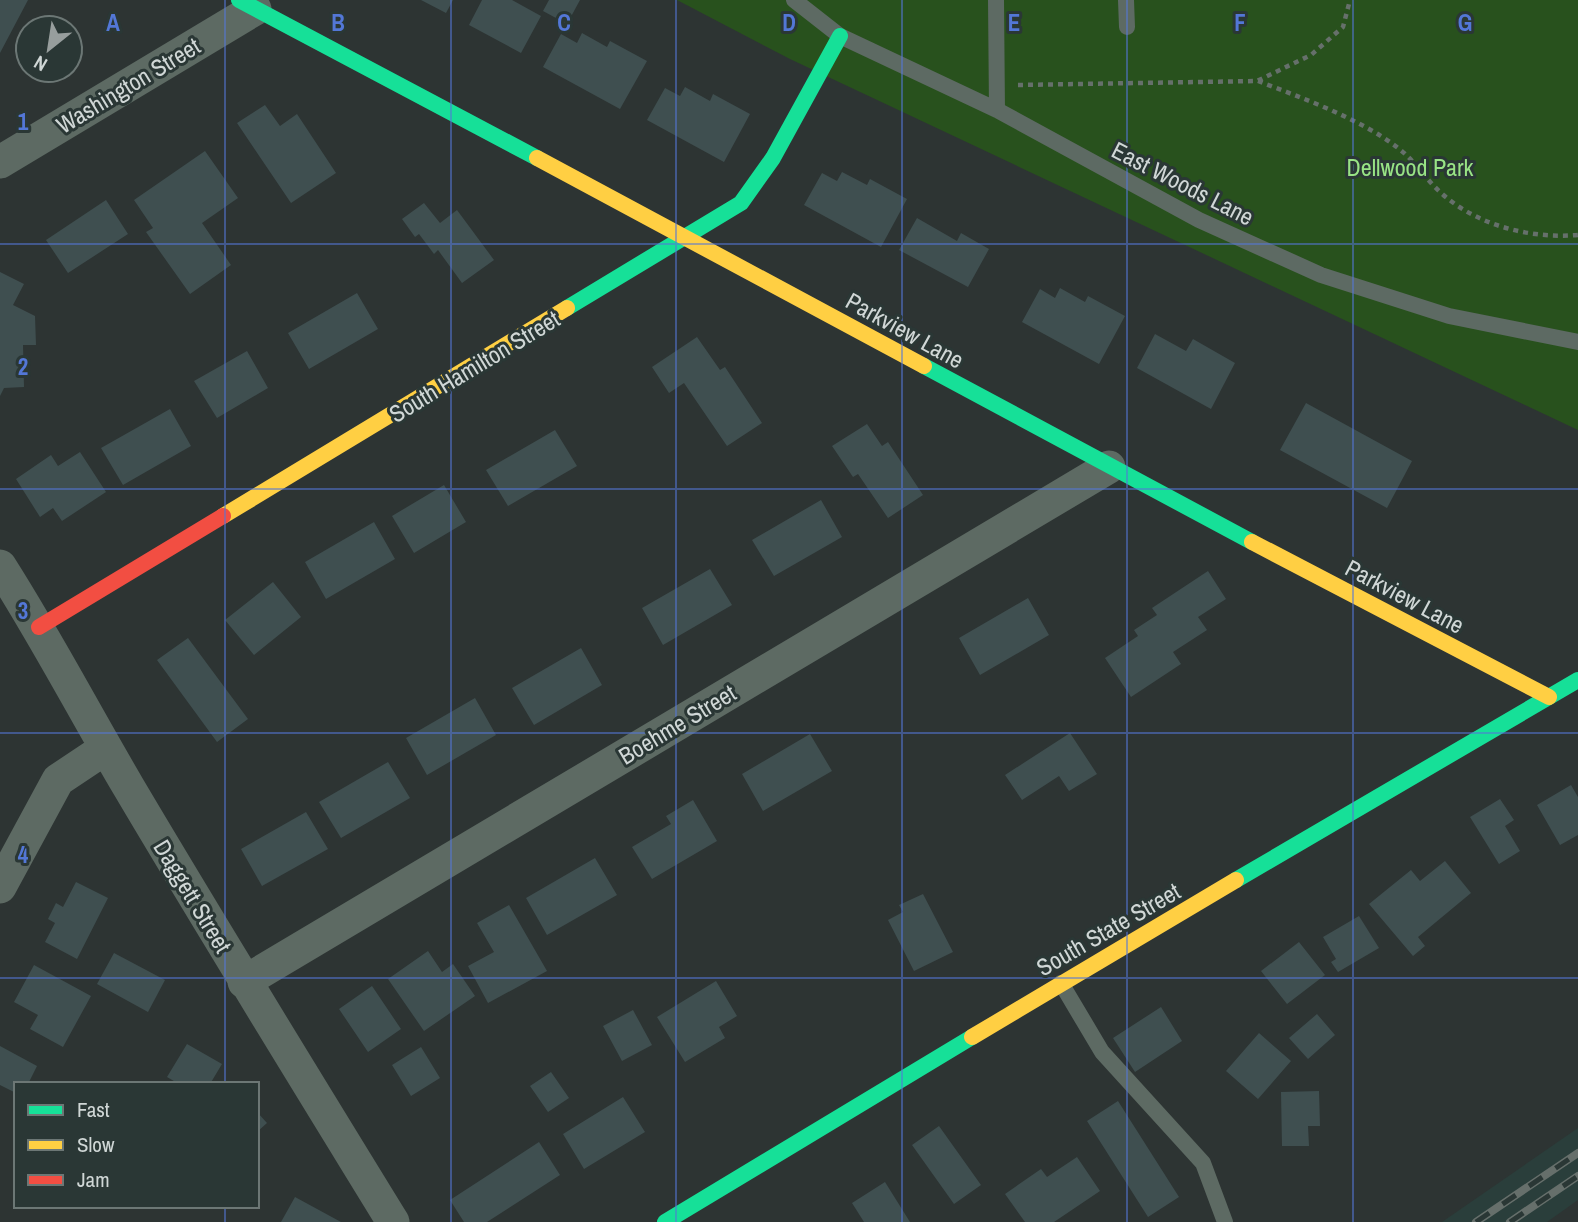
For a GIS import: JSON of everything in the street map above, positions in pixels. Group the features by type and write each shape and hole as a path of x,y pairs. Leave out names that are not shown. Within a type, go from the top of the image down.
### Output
{"street":[{"name":"Washington Street","path":"0,162 247,4"},
{"name":"Parkview Lane","path":"247,4 1110,467 1549,697"},
{"name":"South Hamilton Street","path":"39,627 687,238 741,202 774,158 840,36"},
{"name":"Boehme Street","path":"244,982 1110,467"},
{"name":"Daggett Street","path":"0,566 39,627 106,748 244,982 393,1222"},
{"name":"South State Street","path":"665,1222 1061,983 1578,680"},
{"path":"3,877 58,780 106,748"}],"lane":[{"name":"East Woods Lane","path":"794,0 840,36 996,110 1199,220 1321,275 1449,316 1578,342"},
{"path":"996,0 996,110"},
{"path":"1126,0 1127,27"},
{"path":"1061,983 1102,1052 1203,1163 1225,1222"}],"path":[{"path":"1257,81 1311,55 1343,27 1350,0"},
{"path":"996,85 1257,81 1367,129 1399,148 1439,191 1465,213 1488,223 1554,237 1578,235"}],"shaded area":[{"path":"1578,1128 1578,1200 1547,1222 1442,1222"}],"green space":[{"name":"Dellwood Park","path":"677,0 1578,0 1578,430 790,59"}],"building":[{"path":"0,0 28,0 21,14 14,14 14,26 0,53"},
{"path":"421,0 453,0 446,13"},
{"path":"482,0 512,0 541,16 521,53 469,25"},
{"path":"549,0 580,0 567,24 543,11"},
{"path":"582,33 607,47 610,41 647,61 620,109 543,67 561,34 577,43"},
{"path":"685,87 710,101 713,94 750,114 724,162 647,120 665,88 680,96"},
{"path":"265,105 280,126 297,114 336,173 291,203 237,123"},
{"path":"205,151 238,198 202,223 231,265 190,294 146,232 153,228 134,200"},
{"path":"842,172 867,185 870,179 907,199 881,247 804,205 822,173 837,181"},
{"path":"106,200 128,234 68,273 46,240"},
{"path":"424,203 440,223 457,210 494,260 462,283 438,250 434,254 419,234 415,237 402,219"},
{"path":"917,218 957,241 961,233 989,249 968,287 899,250"},
{"path":"0,272 24,284 13,305 35,316 36,345 23,345 24,387 4,388 0,396"},
{"path":"1060,288 1085,302 1088,296 1125,316 1099,364 1022,322 1040,289 1055,298"},
{"path":"357,293 378,329 309,369 288,333"},
{"path":"1155,334 1186,351 1193,339 1235,363 1211,409 1137,368"},
{"path":"697,337 720,370 725,367 762,423 727,446 684,383 669,393 652,367"},
{"path":"247,351 268,388 217,418 194,381"},
{"path":"1306,403 1412,461 1387,508 1280,450"},
{"path":"170,409 191,446 123,485 101,448"},
{"path":"867,424 882,446 888,442 923,495 888,518 858,474 853,477 832,446"},
{"path":"555,430 577,466 508,506 486,470"},
{"path":"80,452 106,492 62,521 53,508 40,517 16,479 51,455 58,466"},
{"path":"444,485 466,522 414,553 392,516"},
{"path":"821,500 842,537 774,576 752,540"},
{"path":"374,522 395,559 326,599 305,562"},
{"path":"710,569 732,605 663,645 642,608"},
{"path":"1208,571 1226,599 1198,617 1207,630 1173,652 1181,664 1131,697 1105,658 1138,636 1134,630 1157,615 1152,608"},
{"path":"273,582 301,617 254,655 225,620"},
{"path":"1028,598 1049,635 980,675 959,638"},
{"path":"188,638 248,719 217,742 157,660"},
{"path":"581,648 602,685 534,725 512,688"},
{"path":"475,698 496,735 427,775 406,738"},
{"path":"1070,733 1097,774 1069,791 1059,776 1022,800 1005,775"},
{"path":"810,734 832,771 763,811 742,774"},
{"path":"388,762 410,798 341,838 319,802"},
{"path":"1571,785 1578,797 1578,835 1560,845 1537,805"},
{"path":"1500,799 1514,820 1505,826 1520,851 1499,864 1470,817"},
{"path":"693,800 717,841 652,879 632,847 671,824 666,816"},
{"path":"306,812 328,849 262,886 241,849"},
{"path":"595,858 617,895 547,935 526,898"},
{"path":"1445,861 1471,893 1418,937 1425,946 1413,956 1369,904 1411,870 1420,881"},
{"path":"76,882 108,898 77,959 45,942 55,923 48,919 56,903 63,907"},
{"path":"923,894 953,952 914,971 888,920 903,912 899,905"},
{"path":"509,905 547,971 488,1003 468,966 494,952 477,923"},
{"path":"1359,916 1379,948 1338,972 1331,962 1336,959 1323,937"},
{"path":"1299,942 1325,975 1287,1004 1261,971"},
{"path":"428,951 442,972 453,964 475,996 424,1031 388,979"},
{"path":"114,953 165,980 148,1012 97,984"},
{"path":"34,965 91,996 63,1047 30,1029 38,1015 14,1002"},
{"path":"716,981 737,1016 719,1027 725,1038 685,1062 657,1017"},
{"path":"372,986 401,1029 368,1052 339,1009"},
{"path":"1161,1007 1182,1041 1135,1072 1113,1038"},
{"path":"633,1010 652,1045 622,1061 603,1026"},
{"path":"1317,1014 1335,1035 1308,1059 1289,1038"},
{"path":"1259,1033 1291,1061 1258,1099 1226,1071"},
{"path":"187,1044 222,1064 211,1082 176,1082 167,1077"},
{"path":"0,1046 37,1066 29,1082 14,1082 14,1092 0,1085"},
{"path":"421,1047 440,1078 411,1096 392,1065"},
{"path":"551,1072 569,1098 548,1112 530,1086"},
{"path":"1319,1091 1320,1126 1308,1126 1309,1146 1282,1146 1281,1092"},
{"path":"623,1097 645,1132 584,1169 563,1134"},
{"path":"1118,1101 1179,1197 1148,1217 1087,1121"},
{"path":"259,1114 267,1123 259,1130"},
{"path":"939,1126 981,1185 954,1204 912,1145"},
{"path":"539,1142 560,1175 487,1222 464,1222 450,1200"},
{"path":"1077,1157 1100,1191 1054,1222 1025,1222 1005,1194 1041,1169 1047,1177"},
{"path":"885,1182 910,1222 864,1222 852,1203"},
{"path":"295,1197 341,1222 281,1222"}],"railway":[{"path":"1476,1222 1578,1153"},
{"path":"1510,1222 1578,1176"}],"traffic: fast":[{"path":"239,0 537,158"},
{"path":"567,308 741,203 773,158 840,36"},
{"path":"924,366 1252,542"},
{"path":"1236,880 1578,680"},
{"path":"665,1222 972,1037"}],"traffic: slow":[{"path":"537,158 924,366"},
{"path":"223,516 567,308"},
{"path":"1252,542 1549,697"},
{"path":"972,1037 1236,880"}],"traffic: jam":[{"path":"39,627 223,516"}]}
